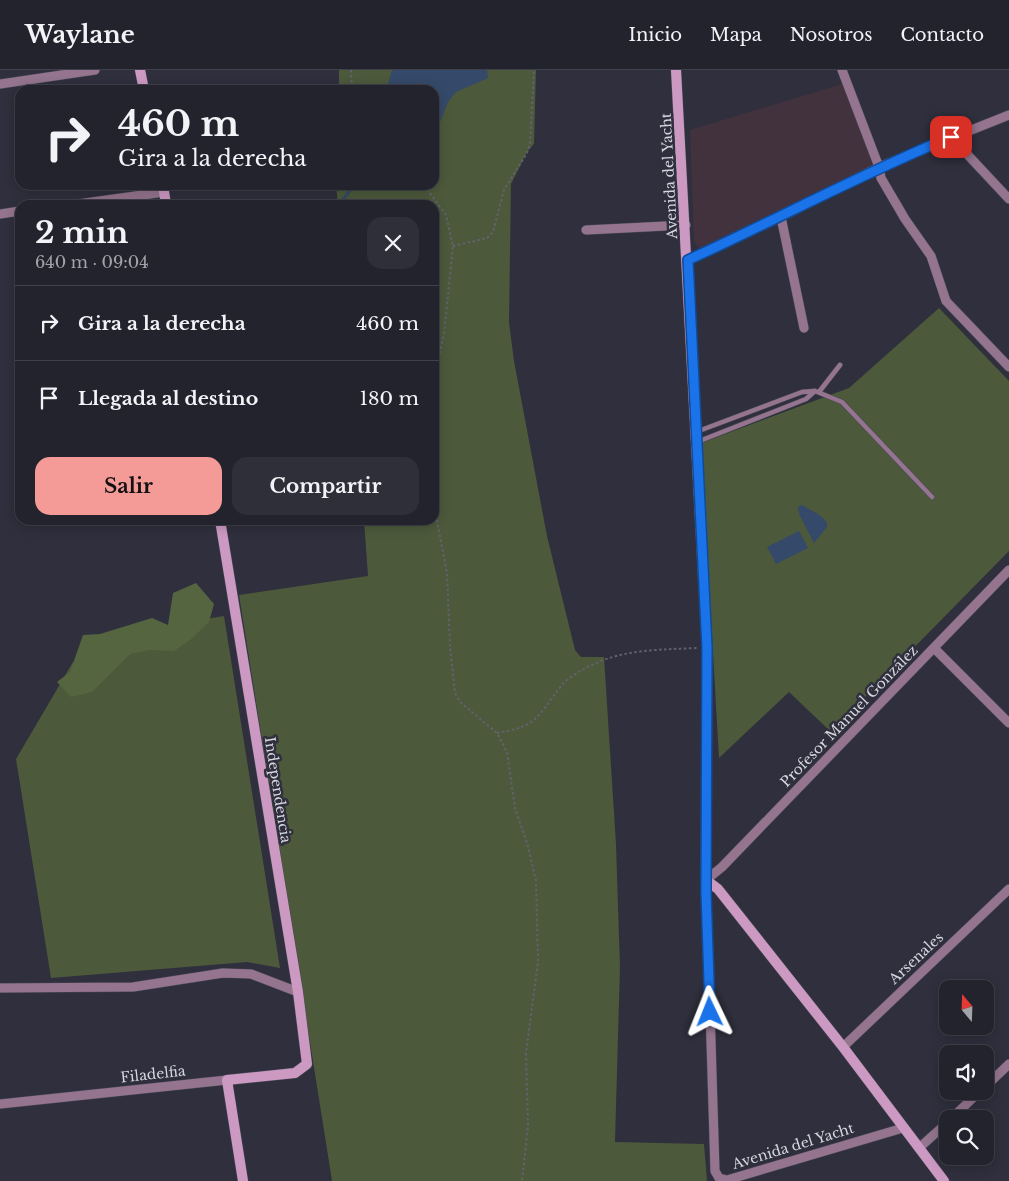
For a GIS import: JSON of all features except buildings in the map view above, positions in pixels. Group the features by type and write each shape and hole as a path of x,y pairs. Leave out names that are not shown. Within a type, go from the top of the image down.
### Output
{"street":[{"path":"0,84 95,70"},
{"path":"140,70 143,85"},
{"name":"Avenida del Yacht","path":"676,70 688,260 707,648 706,880 715,1171 719,1178 727,1180 903,1128"},
{"path":"842,70 879,167 881,178 904,219 931,256 946,301 1009,366"},
{"path":"688,260 781,217 879,167 1009,114"},
{"path":"951,137 1009,199"},
{"path":"100,200 158,190"},
{"path":"0,214 15,212"},
{"path":"781,217 804,328"},
{"path":"586,230 686,225"},
{"name":"Independencia","path":"221,525 298,992 307,1064"},
{"name":"Profesor Manuel González","path":"706,880 728,860 1009,570"},
{"path":"934,648 1007,716"},
{"path":"706,880 718,889 843,1046 944,1181"},
{"name":"Arsenales","path":"843,1046 1009,889"},
{"path":"0,988 133,987 223,973 251,974 298,992"},
{"name":"Filadelfia","path":"0,1104 295,1073 307,1064"},
{"path":"994,1080 1007,1070"},
{"path":"227,1080 243,1181"},
{"path":"960,1110 971,1100"},
{"path":"919,1148 939,1130"}],"lane":[{"path":"697,437 766,415 806,399 830,381 840,365"},
{"path":"697,437 763,407 802,392 817,391 842,402 932,497"},
{"path":"763,407 766,415"}],"path":[{"path":"352,70 352,85"},
{"path":"453,246 487,238 495,229 504,190 527,154 530,144 534,70"},
{"path":"428,190 435,200"},
{"path":"439,205 446,214 453,246 444,334 439,356"},
{"path":"438,525 447,573 450,646 455,693 460,702 497,733 507,752 515,808 528,846 536,881 538,962 526,1053 528,1126 522,1181"},
{"path":"497,733 528,726 538,717 564,682 604,659 634,651 707,648"}],"shaded area":[{"path":"842,84 873,161 869,168 701,249 698,247 694,242 690,130"}],"green space":[{"path":"339,70 536,70 534,144 527,152 511,184 509,322 514,361 547,536 575,650 581,657 604,657 616,844 620,967 615,1142 704,1144 707,1181 332,1181 239,595 368,576 364,525 439,525 439,200 338,200 336,190 439,190 439,85 339,85"},
{"path":"939,308 1009,381 1009,551 831,732 789,692 719,758 701,443 849,388"},
{"path":"196,583 214,604 209,622 190,640 174,651 149,650 130,654 92,692 71,697 57,682 70,672 83,635 100,634 152,618 168,625 173,593"},
{"path":"224,616 280,968 247,962 51,978 16,759 73,662 180,623"}],"water":[{"path":"392,70 487,70 488,78 456,92 448,102 439,124 439,85 388,85"},
{"path":"802,505 819,515 827,523 827,527 814,543 799,514 798,507"},
{"path":"799,531 808,548 776,564 767,547"}],"waterway":[{"path":"343,200 350,190"}],"route":[{"path":"710,1012 706,892 707,648 688,260 781,217 879,167 951,137"}]}
